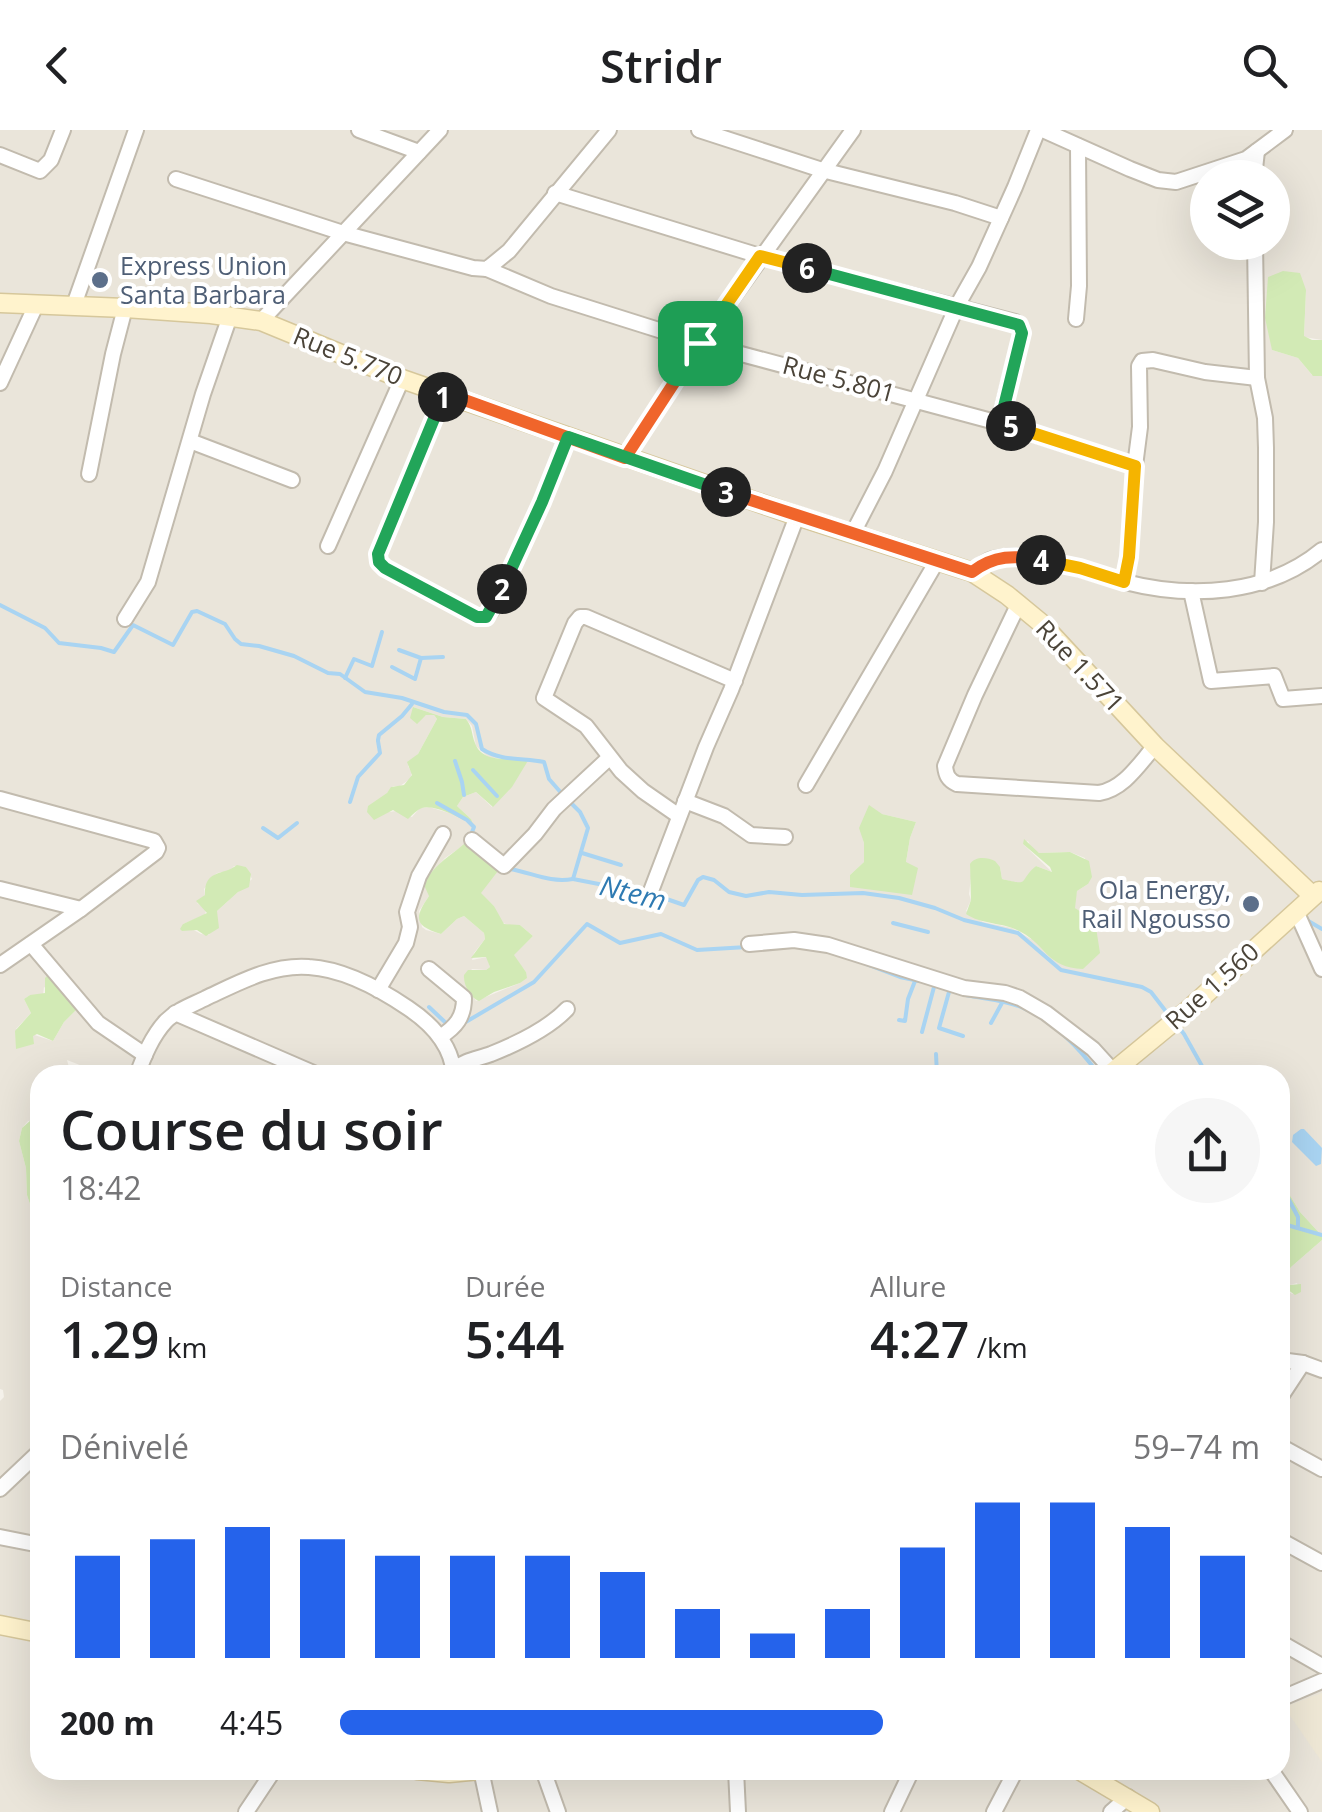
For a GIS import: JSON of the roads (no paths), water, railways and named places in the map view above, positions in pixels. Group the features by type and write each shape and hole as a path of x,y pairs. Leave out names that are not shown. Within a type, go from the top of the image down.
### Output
{"main road":[{"name":"Rue 5.770","path":"0,303 125,308 261,320 402,379 796,516"},
{"name":"Rue 1.571","path":"796,516 972,572 1019,604 1155,746 1320,890"},
{"name":"Rue 1.560","path":"1121,1065 1188,1010 1320,890"},
{"path":"0,1626 30,1631"},
{"path":"1096,1780 1150,1812"}],"street":[{"path":"0,155 40,171 50,160 63,130"},
{"path":"74,305 136,130"},
{"path":"359,130 419,152"},
{"path":"261,320 440,130"},
{"path":"487,269 509,251 609,130"},
{"path":"699,130 822,170 1001,218"},
{"path":"625,458 760,256 853,130"},
{"path":"853,533 1040,130 1158,180 1176,182 1246,159 1284,130"},
{"path":"1076,319 1078,146"},
{"path":"1256,160 1257,151"},
{"name":"Rue 5.801","path":"176,179 343,234 487,269 551,296 700,343 1000,423 1135,466"},
{"path":"555,193 760,256 1015,322 1021,329 1000,423"},
{"path":"1255,260 1257,378 1266,448 1262,583"},
{"path":"0,382 36,305"},
{"path":"89,474 125,308"},
{"path":"125,618 148,582 230,316"},
{"path":"1124,582 1140,427 1139,366 1153,360 1257,378"},
{"path":"328,546 402,379"},
{"path":"445,393 378,554 379,562 477,617 486,617 492,610 568,437"},
{"path":"190,441 292,480"},
{"path":"652,892 796,516"},
{"path":"972,572 997,558 1021,556 1124,582 1191,592 1262,583 1293,570 1322,550"},
{"path":"806,785 938,561"},
{"path":"1191,592 1211,681 1274,676 1283,699 1322,696"},
{"path":"1019,604 974,695 946,766 951,781 1110,791 1155,746"},
{"path":"679,816 643,792 586,726 544,698 575,623 586,617 735,681"},
{"path":"472,840 504,866 554,809 610,758"},
{"path":"0,799 154,841 158,848 81,909 0,965"},
{"path":"685,801 724,816 751,836 785,837"},
{"path":"378,990 406,943 410,926 407,912 415,887 443,834"},
{"path":"0,889 81,909"},
{"path":"1296,911 1322,969"},
{"path":"749,944 794,940 828,945 964,988 1020,998 1093,1049 1105,1065"},
{"path":"31,944 98,1023 145,1055"},
{"path":"141,1065 153,1037 175,1013 258,974 311,967 378,990 415,1013 432,1026 448,1047 452,1065"},
{"path":"429,969 464,998 461,1019 440,1037"},
{"path":"460,1065 543,1028 566,1009"},
{"path":"175,1013 295,1065"},
{"path":"1290,1361 1322,1370"},
{"path":"1290,1383 1303,1363"},
{"path":"1290,1452 1322,1470"},
{"path":"0,1489 30,1461"},
{"path":"0,1537 30,1543"},
{"path":"1290,1545 1322,1563"},
{"path":"1290,1648 1322,1666"},
{"path":"1290,1695 1322,1681"},
{"path":"246,1812 267,1780"},
{"path":"483,1780 490,1812"},
{"path":"547,1780 558,1812"},
{"path":"736,1780 738,1812"},
{"path":"892,1812 907,1780"},
{"path":"994,1812 1011,1780"},
{"path":"1277,1780 1300,1812"},
{"path":"1111,1812 1128,1798"}],"water":[{"path":"1301,1129 1322,1148 1321,1164 1316,1166 1292,1142 1293,1135"}],"waterway":[{"name":"Ntem","path":"0,605 45,628 59,643 114,652 133,625 173,645 192,612 197,611 225,624 241,644 294,656 328,673 340,674 365,692 467,715 476,724 482,749 504,757 544,762 549,779 563,795"},
{"path":"345,678 354,659 372,666 382,632"},
{"path":"399,650 421,658 443,657"},
{"path":"392,667 415,679 421,658"},
{"path":"378,740 412,704"},
{"path":"350,802 358,777 380,753 378,741"},
{"path":"455,761 464,795"},
{"path":"473,770 497,796"},
{"name":"Ntem","path":"570,802 588,828 573,879 631,887 645,893"},
{"path":"437,803 474,827 470,837"},
{"path":"263,828 278,838 297,823"},
{"path":"582,853 621,865"},
{"path":"510,869 549,879 573,879"},
{"name":"Ntem","path":"655,895 684,905 703,877 729,892 746,896 769,892 863,893 899,898 1018,933 1061,970 1142,987 1151,992 1171,1018"},
{"path":"1305,919 1322,929"},
{"path":"893,923 928,932"},
{"path":"464,1023 534,982 587,924 620,943 661,934 697,950 747,947"},
{"path":"866,964 919,981"},
{"path":"899,1020 905,1021 915,981"},
{"path":"922,1032 934,987"},
{"path":"949,992 939,1028 963,1036"},
{"path":"966,995 1008,1003 1044,1019 1091,1065"},
{"path":"991,1023 1003,1001"},
{"path":"429,1007 447,1024"},
{"name":"Ntem","path":"1177,1025 1201,1065"},
{"path":"936,1054 937,1065"},
{"name":"Ntem","path":"1290,1202 1298,1217 1298,1228"},
{"name":"Ntem","path":"1290,1226 1322,1235"}],"place":[{"name":"Express Union Santa Barbara","path":"100,280"},
{"name":"Ola Energy, Rail Ngousso","path":"1251,904"}]}
